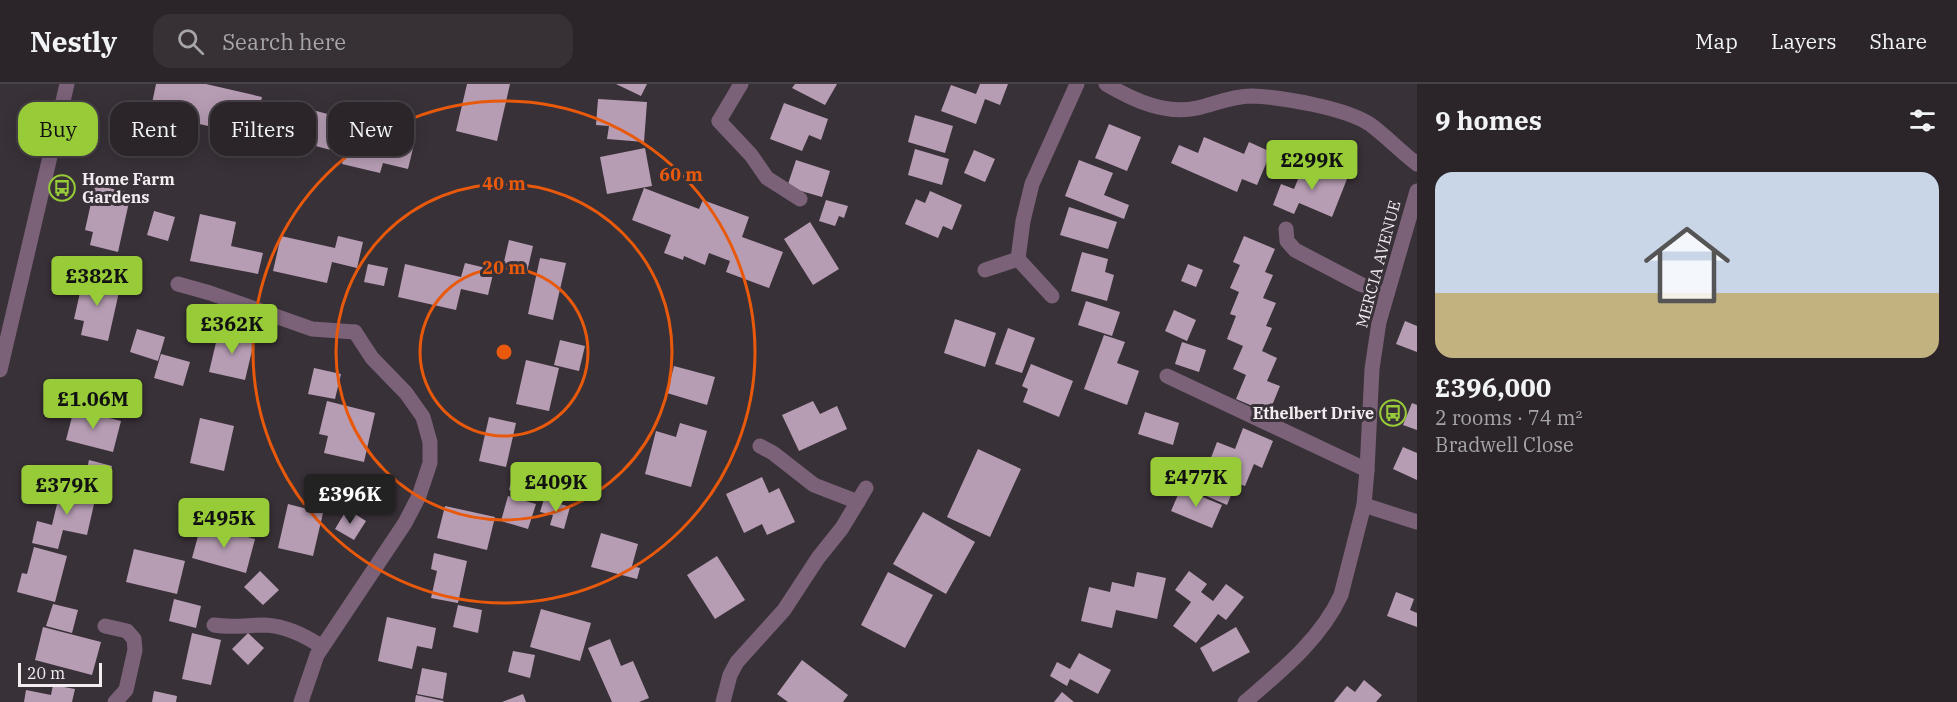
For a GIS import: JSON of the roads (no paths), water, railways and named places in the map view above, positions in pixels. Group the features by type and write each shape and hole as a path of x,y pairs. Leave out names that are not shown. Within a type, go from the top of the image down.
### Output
{"street":[{"path":"0,370 67,84"},
{"path":"741,84 719,121 751,155 767,178 800,199"},
{"path":"1018,259 1023,221 1032,184 1077,84"},
{"path":"1106,84 1142,102 1173,110 1193,109 1242,90 1352,115 1371,125 1417,164"},
{"name":"MERCIA AVENUE","path":"1245,702 1306,645 1335,608 1347,575 1364,505 1373,363 1379,322 1417,191"},
{"path":"1286,229 1287,241 1295,250 1360,284 1387,294"},
{"path":"985,270 1018,259"},
{"path":"1018,259 1052,296"},
{"path":"178,284 312,329 355,332 372,358 406,393 423,417 430,442 430,464 422,488 405,523 322,647 312,665 301,702"},
{"path":"1167,376 1367,470"},
{"path":"760,446 773,453 814,485 858,502"},
{"path":"723,702 730,675 738,662 784,610 818,558 842,528 866,488"},
{"path":"1364,505 1417,522"},
{"path":"214,625 232,628 268,625 306,636 322,647"},
{"path":"105,626 127,631 134,639 135,650 126,690 115,702"}],"place":[{"name":"Home Farm Gardens","path":"62,188"},
{"name":"Ethelbert Drive","path":"1393,413"}]}
